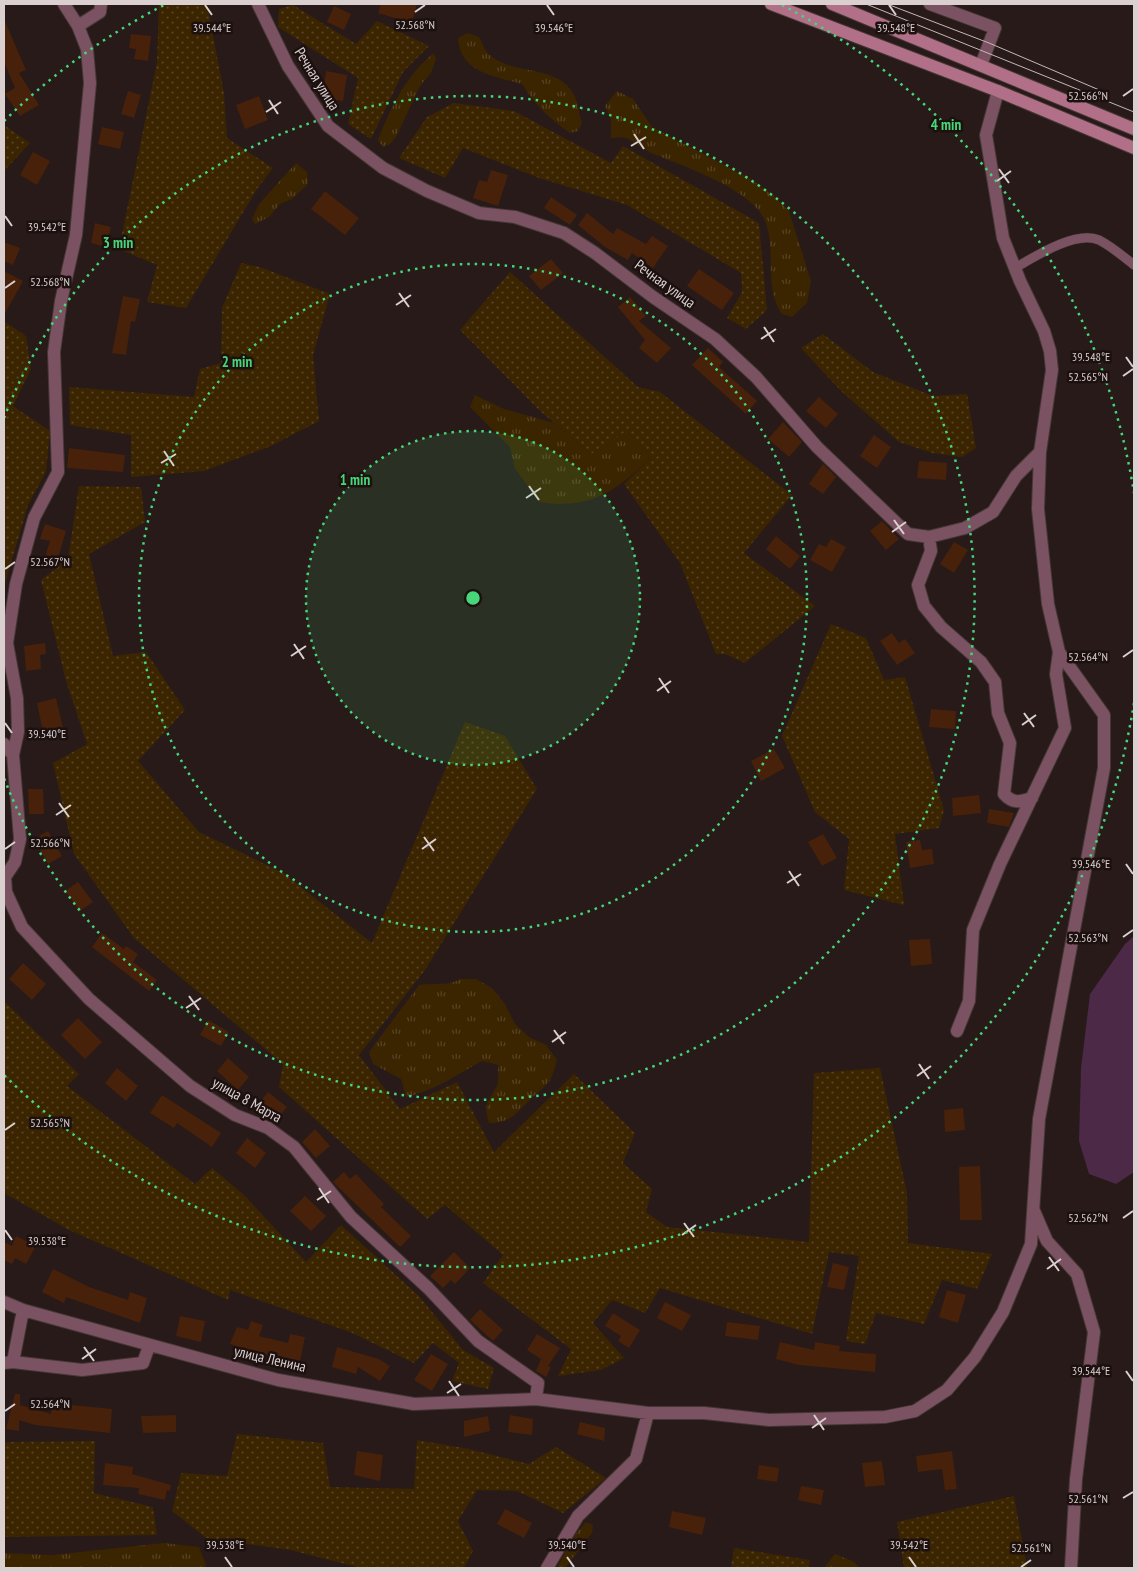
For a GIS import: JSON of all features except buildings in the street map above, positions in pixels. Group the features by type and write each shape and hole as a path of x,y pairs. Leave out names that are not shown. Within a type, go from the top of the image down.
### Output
{"main road":[{"path":"771,4 998,90 1134,148"},
{"path":"832,4 1134,129"}],"street":[{"name":"улица 8 Марта","path":"64,4 78,26 87,49 90,82 76,235 60,301 54,352 58,472 34,518 16,584 7,643 17,706 18,732 13,755 20,839 15,862 4,876 10,906 22,927 89,999 190,1086 235,1115 268,1128 294,1147 351,1217 428,1288 478,1341 538,1383 536,1399"},
{"path":"78,26 100,12 101,4"},
{"name":"Речная улица","path":"258,4 288,66 328,126 383,168 427,191 479,213 515,217 564,233 595,253 653,297 715,339 756,377 817,447 908,534 929,537 965,528 993,512 1016,476 1040,452"},
{"path":"930,4 994,28 981,65"},
{"path":"957,1031 968,1001 973,930 1000,864 1065,728 1056,674 1059,652 1048,604 1038,509 1040,452 1052,370 1050,351 1044,331 1015,268 1004,238 986,134 998,90"},
{"path":"929,537 930,551 918,585 924,606 941,627 989,670 995,682 998,713 1010,743 1004,794 1009,800 1020,802 1032,798"},
{"name":"улица Ленина","path":"4,1302 23,1310 278,1380 414,1404 536,1399 648,1413 704,1413 769,1420 885,1417 915,1411 947,1390 975,1357 1002,1312 1030,1244 1034,1211 1039,1118 1104,768 1104,715 1059,652"},
{"path":"4,744 13,755"},
{"path":"1034,1211 1047,1241 1077,1274 1094,1332 1076,1479 1071,1568"},
{"path":"23,1310 8,1363 82,1370 143,1363 150,1346"},
{"path":"547,1568 578,1516 636,1459 648,1413"}],"lane":[{"path":"1015,268 1044,251 1076,239 1098,239 1134,265"}],"green space":[{"path":"159,4 207,4 224,93 227,138 273,168 257,189 186,308 147,302 157,265 119,249 157,62"},
{"path":"293,5 356,44 377,21 429,46 403,72 371,139 348,124 358,78 278,27 279,9"},
{"path":"467,33 479,37 487,52 501,62 546,74 565,84 573,93 577,104 582,123 578,131 570,133 556,123 537,105 522,84 490,75 472,66 460,50 458,38"},
{"path":"434,53 436,59 431,73 420,86 396,137 390,144 383,147 378,140 400,92 415,71"},
{"path":"617,91 633,99 652,127 749,178 772,194 789,211 811,281 807,303 792,317 782,314 776,303 771,281 768,233 765,221 758,209 746,199 714,179 649,152 626,138 611,138 611,120 605,106"},
{"path":"454,103 514,111 611,163 623,146 759,223 767,310 746,329 727,318 742,292 741,273 627,205 539,178 463,148 445,178 399,158 427,117"},
{"path":"4,125 30,143 4,171"},
{"path":"296,163 307,172 308,184 292,199 280,204 269,217 255,224 252,219 259,204"},
{"path":"241,263 260,267 330,294 313,355 319,421 271,446 204,471 131,477 131,435 70,425 69,387 194,397 200,369 221,363 222,308"},
{"path":"510,272 638,387 660,392 792,495 744,553 815,606 745,663 725,654 716,654 680,563 624,484 652,457 626,431 591,454 540,411 460,330"},
{"path":"4,321 26,336 31,369 13,406 50,431 46,472 28,505 4,587"},
{"path":"823,334 873,372 933,396 967,394 976,448 962,457 932,453 899,442 841,391 801,348"},
{"path":"475,395 504,409 554,423 591,454 626,430 652,457 626,480 602,495 574,503 539,502 515,468 510,447 470,407"},
{"path":"79,486 141,487 145,522 89,554 113,656 146,652 185,710 138,761 199,832 283,873 372,943 465,722 505,736 537,789 425,970 359,1055 400,1109 457,1082 494,1152 574,1074 635,1133 623,1163 652,1189 646,1212 667,1227 809,1242 814,1073 880,1068 907,1193 908,1243 992,1254 977,1289 942,1280 924,1324 876,1313 865,1344 846,1341 859,1256 829,1252 812,1334 660,1288 645,1313 612,1300 593,1323 624,1358 601,1370 558,1376 571,1349 483,1283 503,1255 445,1205 427,1219 279,1087 283,1064 134,938 74,854 53,763 87,744 66,681 41,580 68,559"},
{"path":"831,624 866,638 884,680 905,677 944,810 939,828 895,834 904,905 844,890 849,839 815,812 782,736"},
{"path":"461,979 476,979 492,988 505,1004 515,1024 529,1037 546,1045 557,1060 552,1077 547,1084 514,1115 504,1121 489,1123 486,1111 487,1103 498,1084 498,1065 482,1061 436,1086 406,1097 401,1079 373,1064 369,1052 419,985 445,984"},
{"path":"4,1001 79,1074 67,1086 195,1184 212,1168 244,1195 306,1262 341,1225 419,1296 463,1350 494,1368 488,1389 452,1381 459,1363 433,1343 414,1363 350,1332 230,1290 228,1300 69,1230 4,1193"},
{"path":"237,1434 323,1443 330,1487 414,1489 417,1440 469,1449 529,1464 556,1447 606,1478 563,1513 517,1491 477,1490 458,1521 473,1551 464,1568 361,1568 290,1550 206,1538 172,1511 181,1473 227,1476"},
{"path":"95,1441 94,1493 153,1507 157,1535 4,1537 4,1442"},
{"path":"1014,1496 1027,1568 904,1568 897,1522"},
{"path":"586,1522 593,1525 592,1533 565,1568 557,1568 574,1536"},
{"path":"164,1543 199,1547 206,1565 205,1568 4,1568 4,1553 52,1555"},
{"path":"734,1548 810,1560 809,1568 731,1568"},
{"path":"835,1554 854,1562 860,1568 824,1568"}],"shaded area":[{"path":"1134,936 1134,1172 1116,1184 1089,1174 1079,1141 1081,1068 1090,994 1125,944"}],"tram line":[{"path":"866,4 1134,112"},
{"path":"887,4 989,43 1104,92"}]}
